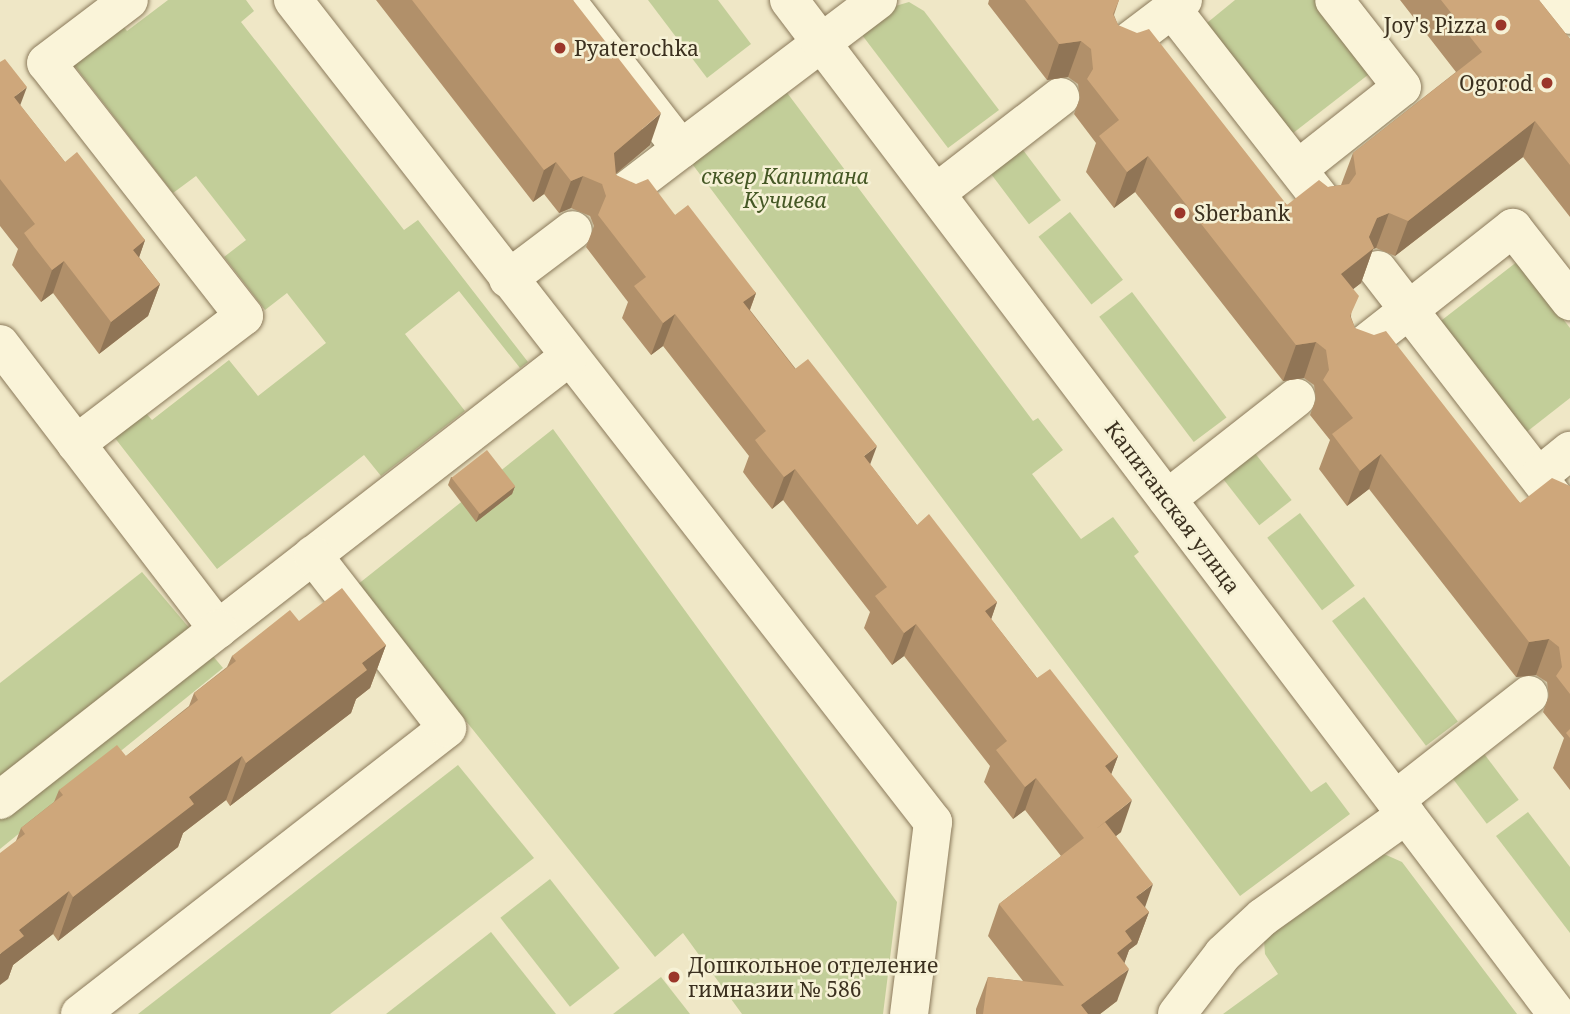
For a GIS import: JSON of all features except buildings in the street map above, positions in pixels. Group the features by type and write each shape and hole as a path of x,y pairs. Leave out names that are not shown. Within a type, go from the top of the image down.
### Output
{"street":[{"path":"76,444 244,316 46,63 130,0"},
{"path":"293,0 933,822 909,1014"},
{"path":"566,0 681,149"},
{"name":"Капитанская улица","path":"789,0 1557,1014"},
{"path":"622,194 878,0"},
{"path":"1298,169 1402,87 1334,0"},
{"path":"1558,0 1570,15"},
{"path":"1122,47 1178,4 1323,202"},
{"path":"936,193 1060,97"},
{"path":"1359,349 1513,228 1570,301"},
{"path":"508,279 573,230"},
{"path":"1378,270 1548,488 1570,451"},
{"path":"0,344 218,629"},
{"path":"0,800 569,357"},
{"path":"1167,499 1296,398"},
{"path":"80,1014 112,1001 447,728 313,555"},
{"path":"1177,1014 1223,954 1263,917 1400,807 1530,695"}],"green space":[{"path":"168,0 246,0 254,11 241,22 404,230 418,220 528,362 520,368 459,291 405,334 465,411 381,476 364,455 217,569 111,433 142,409 152,420 229,360 258,396 326,343 287,293 265,310 224,257 246,240 196,176 173,193 67,56 116,17 127,31"},
{"path":"648,0 718,0 751,44 707,78"},
{"path":"1235,0 1318,0 1373,71 1288,137 1202,27"},
{"path":"909,2 924,11 999,110 948,148 859,31 892,7"},
{"name":"сквер Капитана Кучиева","path":"785,90 1033,421 1038,418 1063,450 1032,474 1081,539 1113,517 1139,552 1134,556 1311,792 1326,782 1350,814 1240,896 690,161"},
{"path":"1017,142 1061,200 1029,224 985,166"},
{"path":"1070,212 1123,280 1091,304 1038,237"},
{"path":"1518,261 1570,328 1570,398 1519,438 1433,327"},
{"path":"1132,292 1226,417 1194,442 1099,317"},
{"path":"553,429 897,902 883,1014 742,1014 683,933 655,957 357,585"},
{"path":"1251,448 1292,500 1259,525 1219,473"},
{"path":"1300,513 1355,586 1322,610 1267,538"},
{"path":"142,572 223,668 0,849 0,683"},
{"path":"1364,597 1458,722 1426,746 1332,621"},
{"path":"1482,751 1519,800 1487,824 1450,775"},
{"path":"458,765 534,858 330,1014 138,1014"},
{"path":"1528,812 1570,867 1570,933 1496,836"},
{"path":"1384,854 1402,862 1517,1014 1223,1014 1278,974 1265,954 1264,940"},
{"path":"550,879 620,968 570,1007 500,918"},
{"path":"491,932 556,1014 386,1014"},
{"path":"661,977 690,1014 613,1014"}],"place":[{"name":"Joy's Pizza","path":"1501,25"},
{"name":"Pyaterochka","path":"560,48"},
{"name":"Ogorod","path":"1547,83"},
{"name":"Sberbank","path":"1180,213"},
{"name":"Дошкольное отделение гимназии № 586","path":"674,977"}]}
